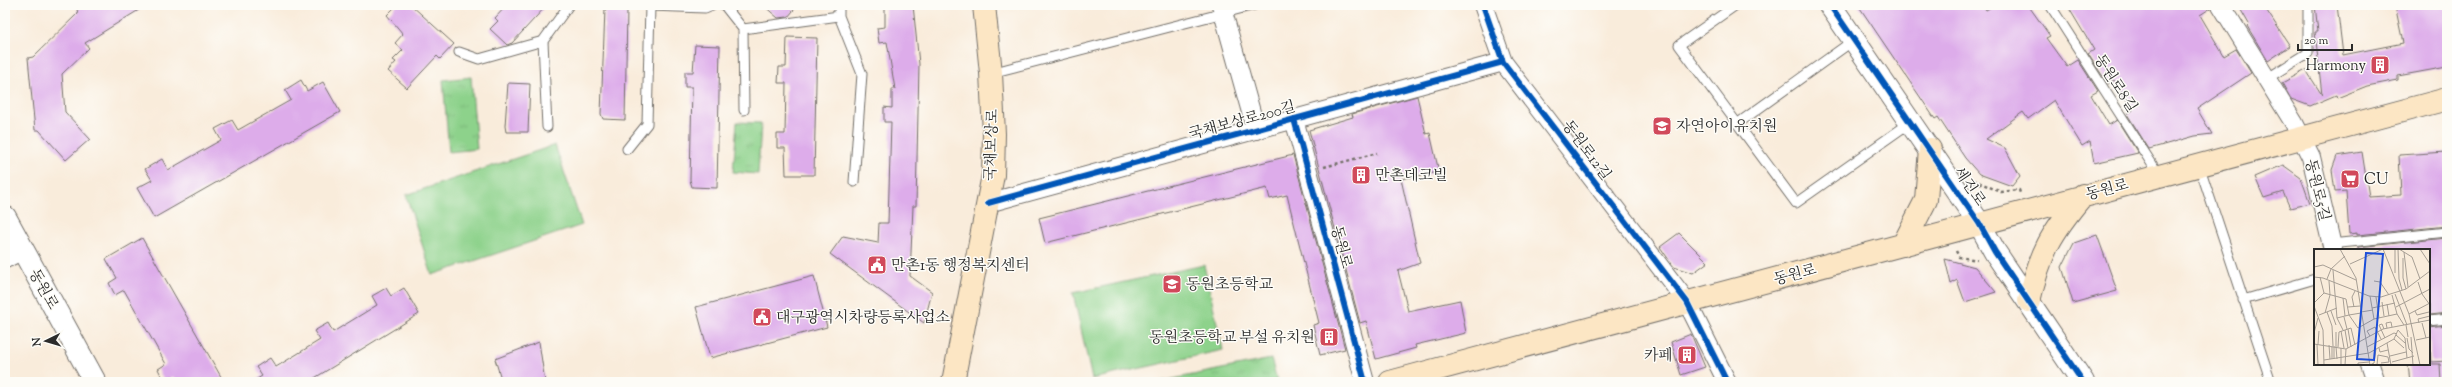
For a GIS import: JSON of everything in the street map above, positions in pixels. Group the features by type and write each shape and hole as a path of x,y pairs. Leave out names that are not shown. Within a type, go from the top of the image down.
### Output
{"main road":[{"name":"국채보상로","path":"958,376 992,175 994,134 991,73 984,5"},
{"name":"동원로","path":"1390,382 1903,244 1979,222 2447,99"},
{"path":"1903,244 1926,200 1930,149"},
{"path":"2029,301 2037,266 2046,248 2059,224 2083,195"}],"street":[{"name":"동원로12길","path":"1483,5 1503,62 1687,302 1727,382"},
{"name":"동원로5길","path":"2221,5 2268,78 2311,157 2332,247"},
{"name":"세진로","path":"1832,6 1979,222 1996,252 2083,382"},
{"name":"국채보상로200길","path":"1222,9 1256,130"},
{"name":"국채보상로200길","path":"988,203 1503,62"},
{"name":"동원로","path":"1294,119 1365,382"},
{"name":"동원로","path":"5,217 14,255 95,382"},
{"path":"2370,365 2376,382"}],"lane":[{"path":"546,127 543,41 569,5"},
{"path":"627,149 647,124 649,6 706,8 712,5"},
{"path":"724,5 743,29 744,110"},
{"path":"839,5 840,16 862,74 854,182"},
{"path":"991,73 1222,9 1255,5"},
{"path":"1736,5 1680,45 1796,203 1911,122"},
{"name":"동원로8길","path":"2050,5 2159,175"},
{"path":"2268,78 2308,53 2308,5"},
{"path":"743,29 840,16"},
{"path":"1737,124 1854,40"},
{"path":"459,52 479,59 543,41"},
{"path":"2199,164 2271,382"},
{"name":"동원로5길","path":"2332,247 2447,232"},
{"path":"2243,300 2314,279"},
{"path":"2430,321 2447,319"}],"path":[{"path":"1308,172 1377,153"}],"green space":[{"path":"471,77 477,149 449,152 443,80"},
{"path":"737,122 761,123 758,174 733,172"},
{"path":"555,145 582,225 432,275 406,195"},
{"path":"1204,265 1223,350 1092,379 1073,293"},
{"path":"1271,359 1277,380 1267,382 1158,382"}],"building":[{"path":"84,5 147,5 85,43 89,48 62,74 65,112 90,139 66,160 39,130 35,130 28,58 33,57 78,13 77,10"},
{"path":"397,5 411,5 454,44 440,59 437,56 407,88 388,71 396,62 393,60 403,50 395,43 403,34 387,15"},
{"path":"507,5 547,5 512,43 507,45 490,29 498,21 495,18"},
{"path":"763,5 798,5 788,17 778,18"},
{"path":"885,5 913,5 919,64 916,206 913,206 910,276 932,292 924,323 830,254 843,236 878,243 879,223 888,223 891,122 884,122 884,107 892,108 892,89 895,89 887,42 879,43 877,28 885,27"},
{"path":"1858,5 1983,5 1986,10 1995,5 2028,5 2050,36 2046,38 2067,67 2078,60 2098,91 2091,95 2109,125 2117,120 2138,153 2094,163 2090,141 2082,146 2054,100 2028,119 2023,112 1986,139 2005,148 2020,176 2012,186 1979,174 1965,158 1938,117 1935,119"},
{"path":"2067,5 2211,5 2211,8 2200,15 2224,56 2236,49 2251,73 2197,109 2212,134 2195,136 2149,149 2127,114 2133,110 2114,80 2108,84 2088,54 2094,50"},
{"path":"2238,5 2263,5 2290,46 2268,61 2247,26 2249,24"},
{"path":"2315,5 2337,5 2343,55 2403,43 2395,5 2447,5 2447,67 2398,76 2398,80 2367,86 2337,98 2336,95 2310,106 2291,99 2282,83 2306,70 2322,95 2315,32 2318,32"},
{"path":"605,9 627,10 625,120 603,119 601,114"},
{"path":"787,37 817,38 814,175 786,175 785,148 777,148 777,134 785,134 786,83 778,83 779,67 786,67"},
{"path":"695,45 720,46 717,188 692,187 690,180 692,87 685,87 685,72 693,72"},
{"path":"301,80 307,91 323,82 340,112 154,218 137,188 152,180 145,169 162,159 168,170 221,140 215,129 232,120 238,130 291,100 285,90"},
{"path":"508,83 530,84 528,132 506,132 505,126"},
{"path":"1417,96 1426,134 1430,133 1439,172 1401,179 1420,263 1398,271 1408,311 1460,300 1466,333 1415,345 1416,348 1376,359 1366,321 1360,323 1309,130 1353,117 1352,114"},
{"path":"2362,152 2369,197 2401,195 2399,155 2447,152 2447,226 2357,235 2357,233 2349,234 2346,191 2335,192 2332,170 2337,156"},
{"path":"1293,155 1345,349 1320,355 1313,325 1319,323 1287,195 1270,199 1267,188 1045,243 1039,218"},
{"path":"2283,165 2301,178 2310,203 2290,208 2283,192 2264,198 2255,177"},
{"path":"1679,233 1708,262 1693,273 1674,267 1660,247"},
{"path":"2097,235 2117,291 2073,303 2062,267 2074,243"},
{"path":"142,238 224,382 176,382 173,376 164,381 158,369 166,364 124,290 115,295 109,283 117,278 106,259"},
{"path":"2447,238 2447,313 2430,315 2430,249 2358,249 2358,247"},
{"path":"1945,259 1975,267 1996,292 1965,302 1957,280 1951,284"},
{"name":"대구광역시차량등록사업소","path":"814,276 827,327 710,358 696,307"},
{"path":"386,288 391,296 404,288 419,314 308,382 252,382 262,376 256,367 270,358 276,367 320,340 314,331 328,323 333,332 377,305 372,296"},
{"path":"2447,325 2447,361 2431,362 2430,327"},
{"name":"카페","path":"1691,334 1705,367 1681,375 1671,342"},
{"path":"539,342 545,382 502,382 495,359"},
{"path":"2440,364 2441,382 2410,382 2408,365"}],"cycle path":[{"path":"1483,5 1503,62 1687,302 1727,382"},
{"path":"1830,5 1979,223 1995,252 2083,382"},
{"path":"988,203 1503,62"},
{"path":"1294,119 1365,382"}],"place":[{"name":"Harmony","path":"2380,65"},
{"name":"자연아이유치원","path":"1662,126"},
{"name":"만촌데코빌","path":"1361,175"},
{"name":"CU","path":"2350,179"},
{"name":"만촌1동 행정복지센터","path":"877,265"},
{"name":"동원초등학교","path":"1172,284"},
{"name":"대구광역시차량등록사업소","path":"762,317"},
{"name":"동원초등학교 부설 유치원","path":"1329,337"},
{"name":"카페","path":"1687,355"}]}
